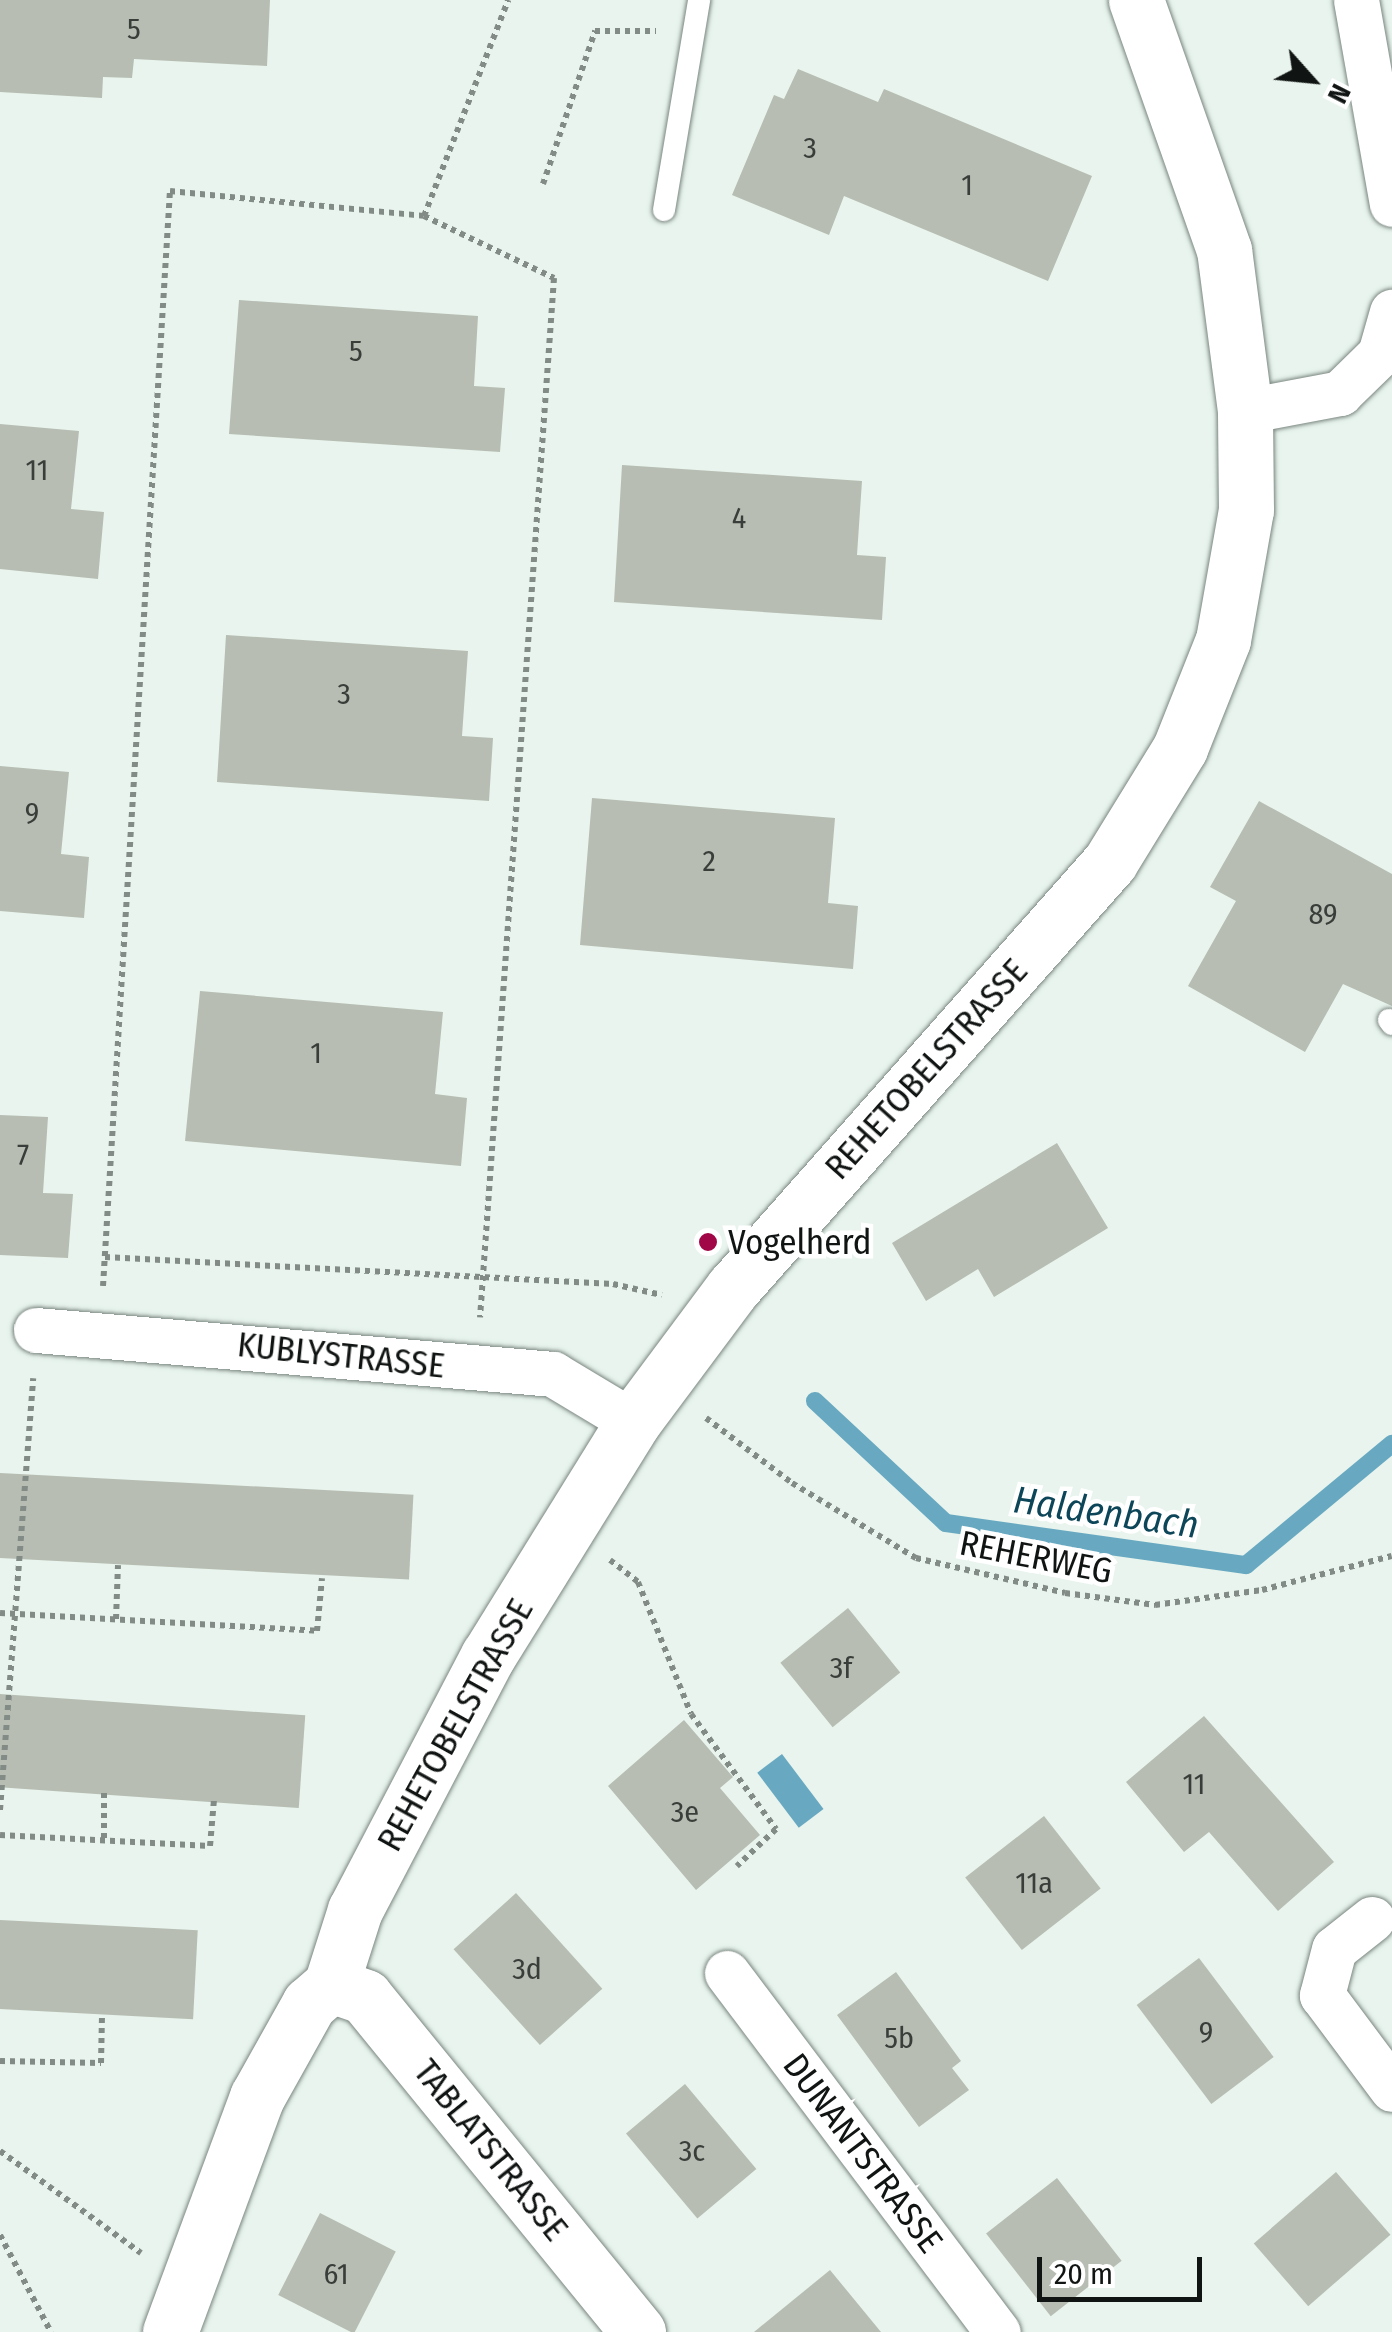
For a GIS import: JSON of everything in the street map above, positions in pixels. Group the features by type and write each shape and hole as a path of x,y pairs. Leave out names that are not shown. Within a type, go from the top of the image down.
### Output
{"street":[{"name":"REHETOBELSTRASSE","path":"170,2332 256,2097 309,2004 331,1985 355,1910 488,1656 633,1422 733,1288 1110,862 1160,781 1223,640 1246,510 1244,411 1224,250 1136,0"},
{"path":"1356,0 1392,204"},
{"path":"1244,411 1340,394 1380,354 1392,312"},
{"name":"KUBLYSTRASSE","path":"36,1330 100,1332 553,1374 633,1422"},
{"path":"1372,1919 1334,1949 1322,1996 1392,2088"},
{"name":"DUNANTSTRASSE","path":"728,1974 998,2332"},
{"name":"TABLATSTRASSE","path":"331,1985 365,1997 638,2332"}],"lane":[{"path":"664,210 698,0"}],"path":[{"path":"424,216 508,0"},
{"path":"543,184 595,32 656,32 660,16"},
{"path":"100,1332 170,191 424,216 554,278 476,1368"},
{"path":"105,1258 613,1284 668,1296"},
{"path":"0,1810 36,1330"},
{"name":"REHERWEG","path":"706,1419 792,1483 916,1558 1065,1593 1155,1605 1262,1590 1392,1556"},
{"path":"607,1558 638,1582 691,1714 776,1829 737,1866"},
{"path":"116,1620 118,1566"},
{"path":"0,1613 317,1632 322,1578"},
{"path":"104,1793 104,1841"},
{"path":"0,1835 210,1846 214,1798"},
{"path":"0,2062 101,2064 102,2015"},
{"path":"0,2152 151,2260"},
{"path":"0,2235 51,2332"}],"water":[{"path":"782,1754 824,1809 799,1828 757,1773"}],"building":[{"path":"0,0 270,0 267,66 134,59 132,78 103,77 102,98 0,92"},
{"path":"798,69 878,102 884,89 1092,176 1048,281 844,196 829,235 732,195 774,95 784,99"},
{"path":"239,300 478,316 474,386 505,388 500,452 229,434"},
{"path":"0,424 79,431 71,509 104,512 98,579 0,569"},
{"path":"622,465 862,481 857,555 886,557 882,620 614,602"},
{"path":"226,635 468,651 462,736 493,738 489,801 217,782"},
{"path":"0,766 69,772 61,854 89,857 84,918 0,911"},
{"path":"592,798 835,818 828,903 858,906 853,969 580,945"},
{"path":"1259,801 1392,874 1392,1006 1343,984 1305,1052 1188,986 1236,901 1210,887"},
{"path":"200,991 443,1012 435,1094 467,1098 461,1166 185,1141"},
{"path":"0,1115 48,1117 43,1193 73,1194 68,1258 0,1255"},
{"path":"1057,1143 1108,1228 994,1297 978,1269 926,1301 892,1243"},
{"path":"0,1473 413,1495 409,1580 0,1558"},
{"path":"848,1608 900,1673 833,1727 780,1663"},
{"path":"0,1694 305,1715 299,1808 0,1787"},
{"path":"1204,1716 1334,1862 1278,1911 1209,1832 1184,1852 1126,1782"},
{"path":"684,1720 733,1777 720,1788 760,1835 696,1890 608,1786"},
{"path":"1044,1816 1101,1888 1022,1950 965,1878"},
{"path":"516,1893 602,1989 540,2045 454,1949"},
{"path":"0,1920 198,1930 193,2019 0,2009"},
{"path":"1199,1958 1274,2057 1211,2104 1137,2005"},
{"path":"896,1972 961,2061 952,2068 969,2090 919,2127 837,2015"},
{"path":"685,2084 756,2169 697,2219 626,2133"},
{"path":"1336,2172 1390,2235 1308,2306 1254,2244"},
{"path":"1057,2178 1122,2261 1051,2316 986,2233"},
{"path":"320,2213 396,2252 355,2332 278,2295"},
{"path":"830,2270 881,2332 754,2332"}],"waterway":[{"name":"Haldenbach","path":"815,1401 946,1523 1246,1565 1392,1444"}],"place":[{"name":"Vogelherd","path":"708,1242"}]}
